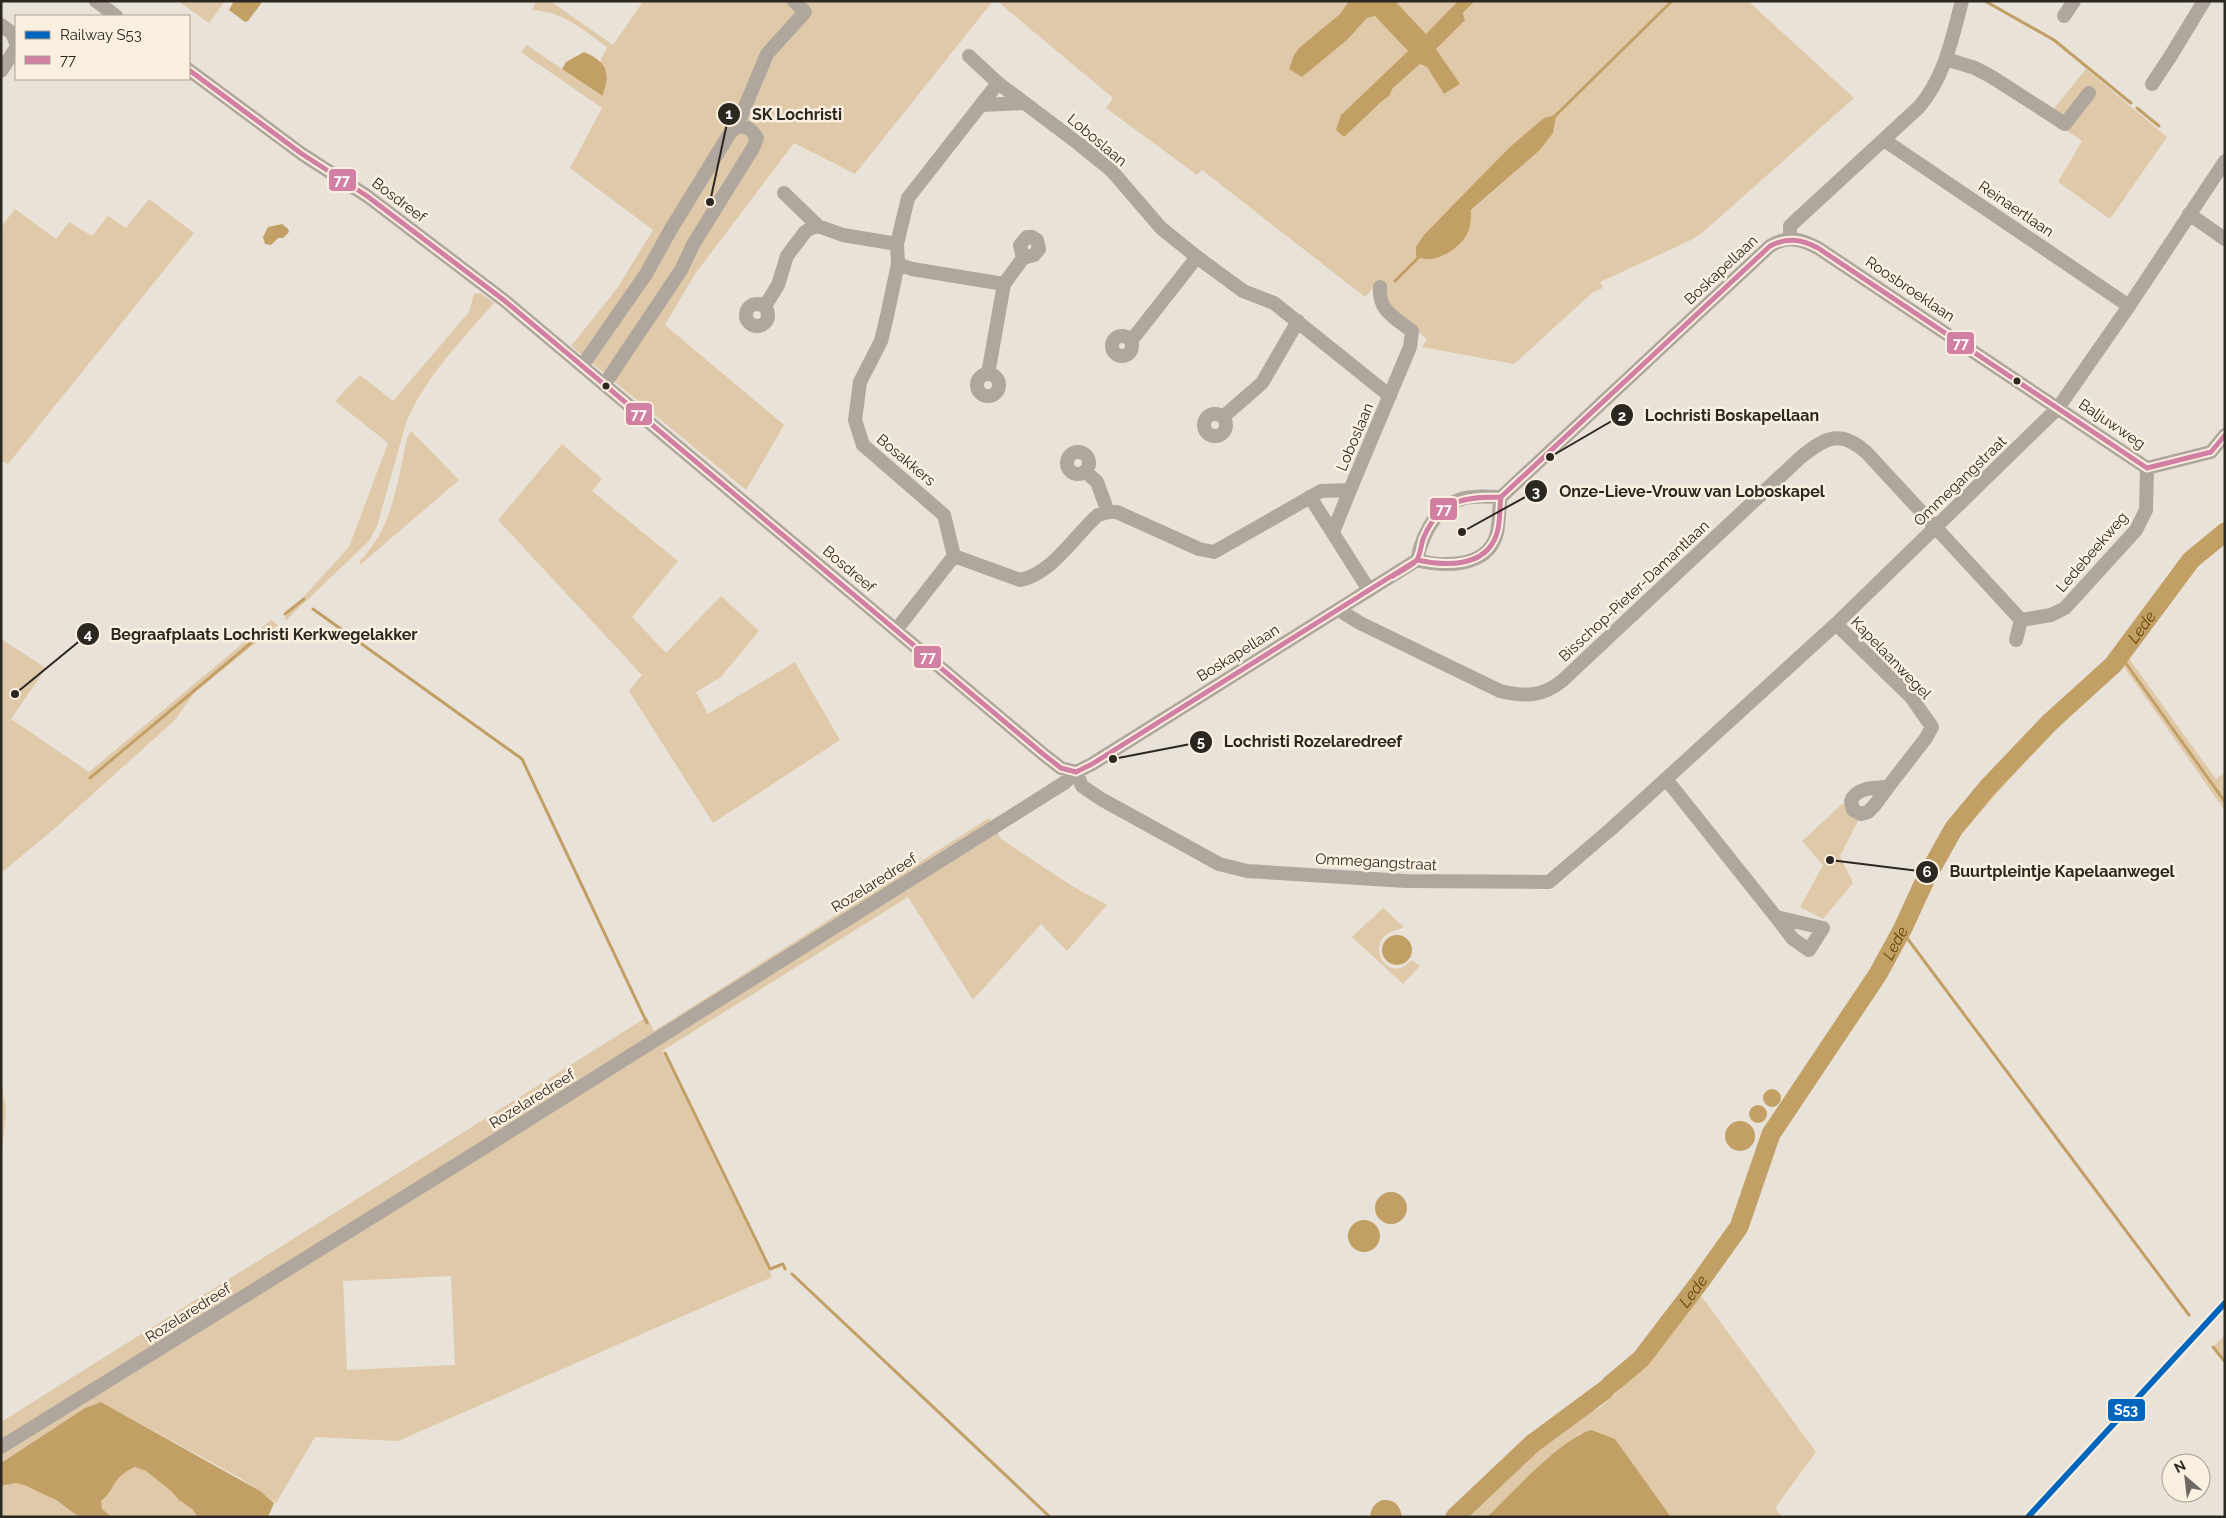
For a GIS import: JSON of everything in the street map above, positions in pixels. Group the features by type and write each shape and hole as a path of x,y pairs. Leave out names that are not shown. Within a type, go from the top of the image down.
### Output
{"street":[{"path":"96,1 115,15"},
{"path":"582,366 646,274 730,133 737,126 767,54 804,12 794,1"},
{"path":"1790,239 1790,226 1884,140 1932,92 1940,78 1946,60 1962,1"},
{"path":"2064,16 2074,1"},
{"path":"2152,84 2204,1"},
{"path":"1,25 12,33 15,40"},
{"path":"1,71 15,50"},
{"name":"Loboslaan","path":"969,56 998,83 1111,170 1161,228 1243,291 1274,303 1390,396"},
{"path":"1946,60 1975,68 1992,77 2065,124 2089,92"},
{"name":"Bosdreef","path":"190,71 302,154 367,196 505,301 1061,768 1076,772"},
{"name":"Bosakkers","path":"954,556 944,515 863,445 854,420 860,382 881,341 898,264 897,244 908,198 998,83"},
{"path":"982,105 1025,103"},
{"path":"604,385 681,270 694,243 753,148 758,138 746,126 737,126"},
{"name":"Reinaertlaan","path":"1884,140 2129,306"},
{"name":"Ommegangstraat","path":"1076,772 1082,786 1101,799 1220,864 1247,871 1416,881 1549,882 1666,779 1836,624 2058,408 2129,306 2225,161"},
{"path":"784,193 818,226 843,235 897,244"},
{"path":"2189,214 2225,239"},
{"path":"765,306 778,285 783,266 793,246 805,232 818,226"},
{"name":"Roosbroeklaan","path":"1790,239 1803,240 1818,248 2058,408"},
{"name":"Boskapellaan","path":"1500,497 1770,246 1779,241 1790,239"},
{"path":"1131,341 1197,257"},
{"path":"988,374 1004,284 1023,258"},
{"path":"898,264 1004,284"},
{"name":"Loboslaan","path":"1333,532 1410,347 1412,331 1383,307 1379,296 1380,287"},
{"path":"1223,418 1262,383 1298,321"},
{"name":"Baljuwweg","path":"2058,408 2147,468"},
{"path":"2147,468 2211,452 2225,435"},
{"name":"Bisschop-Pieter-Damantlaan","path":"1339,610 1360,623 1500,690 1521,696 1532,695 1545,692 1563,680 1794,464 1814,446 1827,439 1842,438 1854,442 1936,528"},
{"name":"Ledebeekweg","path":"2021,620 2051,615 2065,608 2136,530 2146,510 2147,468"},
{"path":"896,630 954,556 1020,580 1031,578 1043,571 1098,515 1108,512 1097,482 1085,471"},
{"name":"Loboslaan","path":"1108,512 1124,515 1199,549 1214,552 1310,496 1321,491 1350,490"},
{"path":"1310,496 1369,590"},
{"path":"1472,497 1500,497 1496,536 1488,550 1481,556 1464,563 1441,564 1417,560 1425,534 1443,508 1472,497"},
{"path":"1936,528 2021,620 2016,640"},
{"name":"Boskapellaan","path":"1076,772 1092,764 1417,560"},
{"name":"Kapelaanwegel","path":"1836,624 1911,697 1932,727 1926,738 1888,786"},
{"name":"Rozelaredreef","path":"1,1447 478,1152 1064,783 1076,772"},
{"path":"1666,779 1776,917"}],"shaded area":[{"path":"178,1 225,1 209,23"},
{"path":"234,1 263,1 248,21 245,22 229,10"},
{"path":"536,1 550,1 613,45 642,3 640,1 993,1 855,174 794,143 695,274 665,325 784,425 746,490 571,346 618,287 653,230 570,168 602,108 521,52 527,45 601,96 607,73 600,62 607,47 572,22 554,14 532,10"},
{"path":"997,1 1349,1 1340,14 1299,48 1294,55 1289,69 1348,39 1367,18 1376,16 1408,51 1341,115 1389,96 1393,88 1420,64 1427,67 1444,94 1460,84 1435,49 1464,20 1463,14 1475,1 1748,1 1854,98 1703,232 1693,239 1600,282 1603,288 1592,293 1514,364 1422,347 1427,339 1398,314 1376,284 1365,297 1202,170 1197,175 1106,108 1113,98","holes":["1544,118 1540,150 1471,211 1469,225 1464,237 1456,247 1443,255 1457,201"]},
{"path":"1349,1 1395,1 1426,34 1458,1 1475,1 1463,13 1465,20 1436,49 1460,84 1444,94 1427,67 1420,64 1393,88 1389,96 1344,137 1336,130 1341,115 1408,51 1375,16 1367,18 1348,39 1302,77 1289,69 1294,55 1299,48 1340,14"},
{"path":"1395,1 1458,1 1426,35"},
{"path":"584,52 603,65 607,75 602,96 562,69 566,62"},
{"path":"2086,69 2167,137 2110,219 2058,182 2082,141 2047,117"},
{"path":"1556,115 1553,133 1540,150 1471,210 1468,231 1458,246 1437,258 1422,259 1416,256 1416,247 1423,236 1510,147 1544,118"},
{"path":"149,199 194,233 8,464 1,460 1,227 15,209 56,239 69,222 92,236 108,216 126,228"},
{"path":"282,224 289,232 283,238 278,238 271,245 265,244 263,237 268,227"},
{"path":"480,293 494,303 433,375 414,406 406,423 377,526 369,541 286,620 284,618 349,547 388,443 335,401 360,375 393,401 469,312 474,294"},
{"path":"411,431 459,480 361,564 359,562 370,549 386,520 392,504 407,438"},
{"path":"562,444 602,479 592,491 678,561 632,617 666,653 721,596 759,631 721,677 696,692 708,714 795,662 840,740 713,823 629,691 642,675 498,520"},
{"path":"2225,535 2225,540 2192,569 2165,610 2128,657 2216,779 2225,772 2225,811 2124,667 2038,749 1958,839 1954,834 2008,771 2051,726 2120,661 2193,563"},
{"path":"271,620 278,625 194,693 175,720 54,829 1,873 1,639 46,668 11,719 89,772"},
{"path":"1845,803 1859,819 1840,856 1853,883 1823,919 1800,907 1823,865 1802,841"},
{"path":"989,818 1001,839 1072,886 1107,905 1067,951 1041,924 973,1000 908,897 662,1051 772,1277 398,1441 315,1437 276,1503 240,1478 101,1402 85,1408 1,1463 1,1422 647,1017 654,1031","holes":["451,1276 455,1365 347,1370 343,1281"]},
{"path":"1383,908 1404,927 1390,932 1383,938 1379,949 1382,960 1391,968 1397,969 1412,960 1420,966 1403,984 1352,937"},
{"path":"1397,935 1408,939 1412,950 1408,961 1397,965 1386,961 1382,950 1386,939"},
{"path":"1,1083 6,1109 1,1160"},
{"path":"1768,1089 1776,1089 1781,1094 1779,1105 1768,1107 1763,1102 1763,1094"},
{"path":"1754,1105 1762,1105 1767,1110 1765,1121 1754,1123 1749,1118 1749,1110"},
{"path":"1740,1121 1751,1125 1755,1136 1751,1147 1740,1151 1729,1147 1725,1136 1729,1125"},
{"path":"1391,1192 1402,1197 1407,1208 1402,1219 1391,1224 1380,1219 1375,1208 1380,1197"},
{"path":"1364,1220 1375,1225 1380,1236 1375,1247 1364,1252 1353,1247 1348,1236 1353,1225"},
{"path":"1699,1293 1816,1452 1775,1508 1782,1517 1671,1517 1615,1439 1580,1433 1541,1465 1487,1517 1443,1517 1522,1444 1580,1402 1598,1409 1613,1396 1652,1355"},
{"path":"2225,1335 2225,1362 2213,1347"},
{"path":"101,1402 260,1491 274,1503 268,1517 198,1517 192,1509 146,1471 135,1467 117,1480 109,1493 101,1501 102,1509 112,1517 79,1517 56,1500 26,1486 16,1483 1,1486 1,1463 85,1408"},
{"path":"1591,1430 1615,1439 1671,1517 1487,1517 1552,1455 1579,1435"},
{"path":"135,1466 146,1471 171,1491 179,1500 192,1509 198,1517 112,1517 102,1509 101,1501 105,1498 118,1476"},
{"path":"16,1483 46,1494 79,1517 1,1517 1,1486"},
{"path":"1382,1500 1390,1500 1396,1503 1402,1517 1370,1517 1373,1507"}],"waterway":[{"path":"1554,117 1672,1"},
{"path":"1985,1 2054,40 2131,103"},
{"path":"2137,108 2159,126"},
{"path":"1395,281 1421,255"},
{"name":"Lede","path":"1610,1385 1641,1359 1739,1227 1771,1134 1878,974 1903,928 1926,878 1954,828 1988,787 2050,722 2113,665 2191,560 2225,532"},
{"path":"285,614 304,599"},
{"path":"313,609 522,759 647,1023"},
{"path":"90,778 270,627"},
{"path":"2120,655 2225,802"},
{"path":"1901,930 2189,1315"},
{"path":"665,1053 770,1269 783,1264 785,1269"},
{"path":"792,1274 1050,1517"},
{"path":"2213,1347 2225,1362"},
{"name":"Lede","path":"1455,1517 1532,1444 1605,1390"}],"rail line":[{"name":"S53","path":"2028,1517 2225,1303"}],"transit line":[{"name":"77","path":"190,71 302,154 367,196 505,301 1043,754 1061,768 1076,772"},
{"name":"77","path":"1076,772 1092,764 1417,560 1451,563 1473,559 1483,554 1498,531 1501,497 1770,246 1782,241 1800,241 1818,248 2147,468"},
{"name":"77","path":"2147,468 2211,452 2225,435"},
{"name":"77","path":"1393,576 1416,561 1429,526 1445,509 1454,503 1464,500 1501,497 1521,478"}],"place":[{"name":"SK Lochristi","path":"710,202"},
{"name":"Lochristi Boskapellaan","path":"1550,457"},
{"name":"Onze-Lieve-Vrouw van Loboskapel","path":"1462,532"},
{"name":"Begraafplaats Lochristi Kerkwegelakker","path":"15,694"},
{"name":"Lochristi Rozelaredreef","path":"1113,759"},
{"name":"Buurtpleintje Kapelaanwegel","path":"1830,860"}]}
